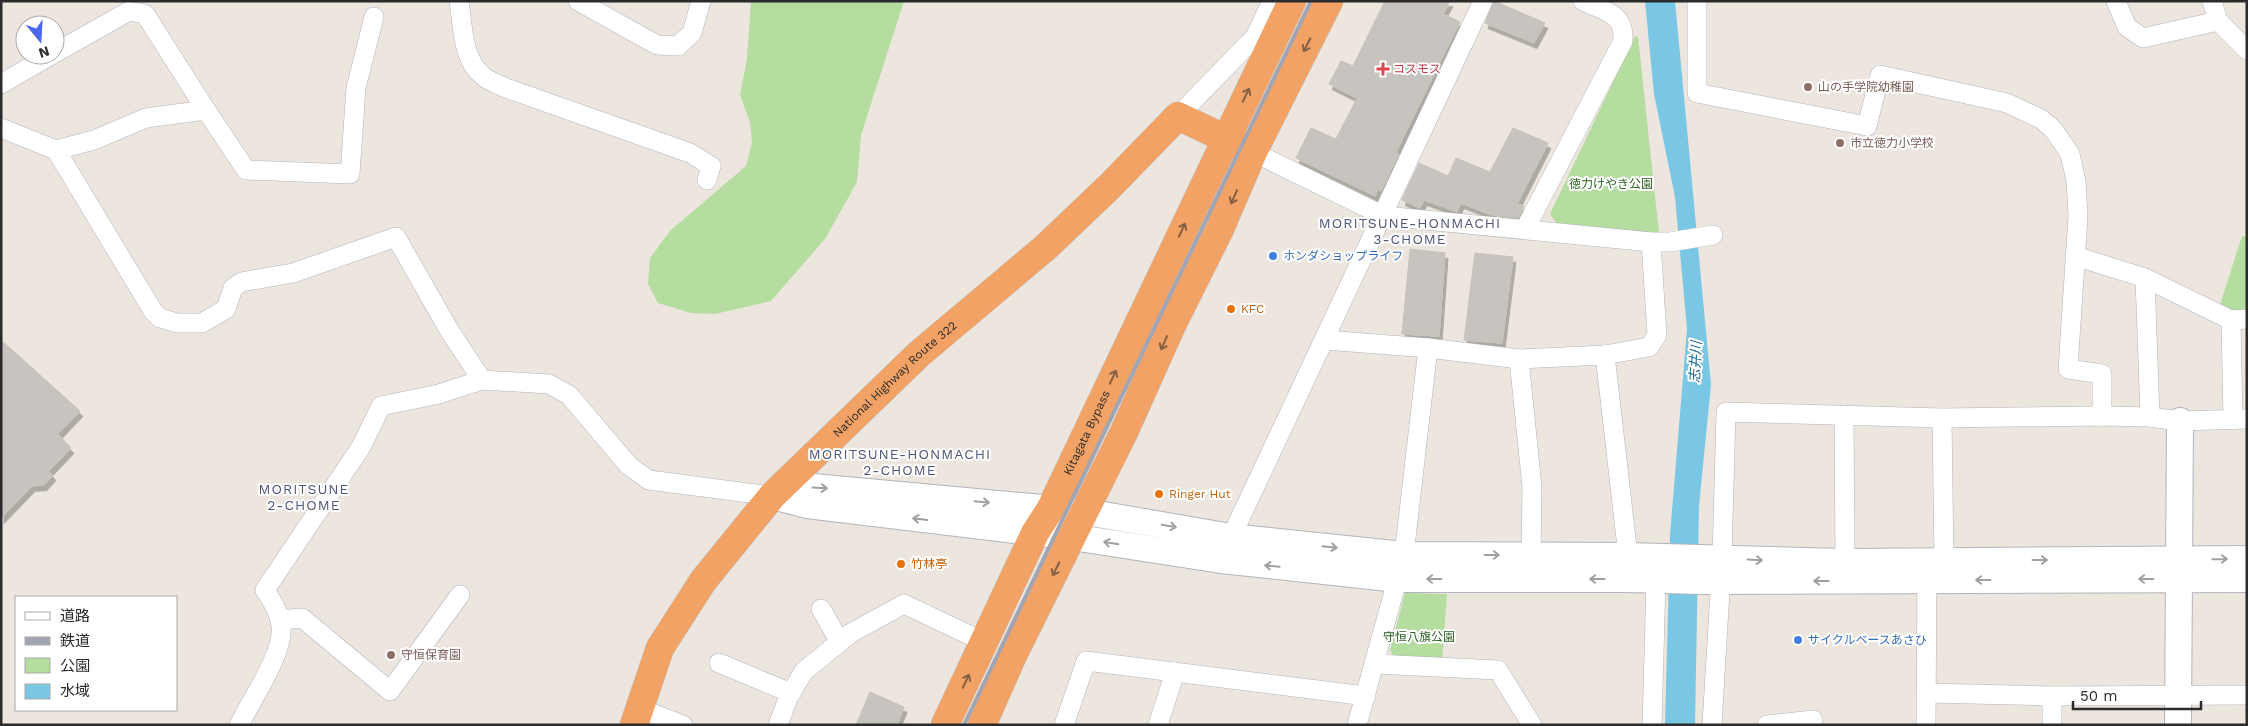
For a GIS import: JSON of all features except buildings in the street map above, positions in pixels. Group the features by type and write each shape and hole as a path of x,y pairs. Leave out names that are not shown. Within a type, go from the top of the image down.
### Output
{"highway":[{"path":"1225,139 1292,1"},
{"path":"982,725 1013,655 1086,512 1171,327 1219,231 1254,152 1329,1"},
{"path":"1178,116 1254,152"},
{"name":"National Highway Route 322","path":"637,716 660,648 682,612 703,581 772,496 919,354 1053,240 1110,186 1178,116"},
{"name":"Kitagata Bypass","path":"945,725 1035,533 1051,508 1225,139"}],"street":[{"path":"459,1 467,51 473,66 485,78 506,88 690,153 711,166 707,180"},
{"path":"578,1 606,9 657,45 678,46 692,32 701,1"},
{"path":"1178,116 1255,37 1272,1"},
{"path":"1221,560 1384,216 1483,1"},
{"path":"1525,230 1623,41 1624,28 1616,16 1582,1"},
{"path":"1697,1 1697,93 1867,126 1880,75 2007,103 2042,119 2053,130 2070,154 2076,181 2078,216 2068,369 2102,374 2102,416"},
{"path":"2116,1 2127,27 2143,38 2218,21"},
{"path":"2212,1 2218,21 2247,50"},
{"path":"65,47 129,11 145,14 246,170 350,174 356,88 374,17"},
{"path":"1,84 34,65"},
{"path":"1,128 56,150 94,140 146,118 206,110"},
{"path":"56,150 153,311 160,318 176,323 202,323 226,309 233,288 241,282 293,273 396,237 449,330 482,380"},
{"path":"1254,152 1384,216 1651,242 1670,242 1707,236"},
{"path":"1325,340 1428,348 1519,359 1605,355 1649,347 1658,335 1651,242"},
{"path":"1712,725 1713,570 1726,412 1942,418 2150,416 2180,421 2240,420 2239,320 2145,278 2075,256"},
{"path":"2145,278 2150,416"},
{"path":"1357,725 1401,567 1428,348"},
{"path":"1605,355 1628,567"},
{"path":"1519,359 1532,487 1531,556"},
{"path":"238,725 276,653 281,628 278,612 265,590 362,447 381,406 439,394 482,380 549,384 558,387 569,396 629,466 650,480 772,496 808,505 1035,533 1221,560 1401,567 1628,567"},
{"path":"1844,415 1845,562"},
{"path":"1926,725 1942,418"},
{"path":"2178,725 2180,421"},
{"path":"772,496 813,487 1051,508 1231,536 1401,567 1531,556 1660,572 1845,562 1933,568"},
{"path":"2179,570 2247,559"},
{"path":"1713,570 1933,568 2179,570 2247,579"},
{"path":"1652,725 1660,572"},
{"path":"280,620 302,618 390,691 460,594"},
{"path":"778,725 791,693 804,671 840,642 904,604 984,642"},
{"path":"820,609 840,642"},
{"path":"1064,725 1086,661 1366,696"},
{"path":"719,663 791,693"},
{"path":"1375,664 1498,670 1532,725"},
{"path":"1158,725 1175,672"},
{"path":"1927,693 2052,696 2247,695"},
{"path":"2052,696 2052,725"},
{"path":"637,716 683,725"},
{"path":"1767,725 1814,720"}],"green space":[{"path":"751,1 904,1 861,135 857,182 825,239 771,301 715,314 691,313 658,303 648,284 650,258 670,231 746,166 752,143 750,122 740,95 747,59"},
{"name":"徳力けやき公園","path":"1635,36 1638,37 1659,233 1557,224 1550,214"},
{"path":"2242,236 2247,237 2247,311 2229,311 2219,308"},
{"name":"守恒八旗公園","path":"1405,593 1447,594 1442,662 1396,663 1390,650"}],"water":[{"name":"志井川","path":"1645,1 1675,1 1711,385 1699,506 1695,725 1665,725 1670,535 1687,329 1675,197 1654,94"}],"railway":[{"path":"964,725 1311,1"}],"place":[{"name":"コスモス","path":"1383,69"},
{"name":"山の手学院幼稚園","path":"1808,87"},
{"name":"市立徳力小学校","path":"1840,143"},
{"name":"ホンダショップライフ","path":"1273,256"},
{"name":"KFC","path":"1231,309"},
{"name":"Ringer Hut","path":"1159,494"},
{"name":"竹林亭","path":"901,564"},
{"name":"サイクルベースあさひ","path":"1798,640"},
{"name":"守恒保育園","path":"391,655"}],"district":[{"name":"MORITSUNE-HONMACHI 3-CHOME","path":"1410,232"},
{"name":"MORITSUNE-HONMACHI 2-CHOME","path":"900,462"},
{"name":"MORITSUNE 2-CHOME","path":"304,498"}]}
